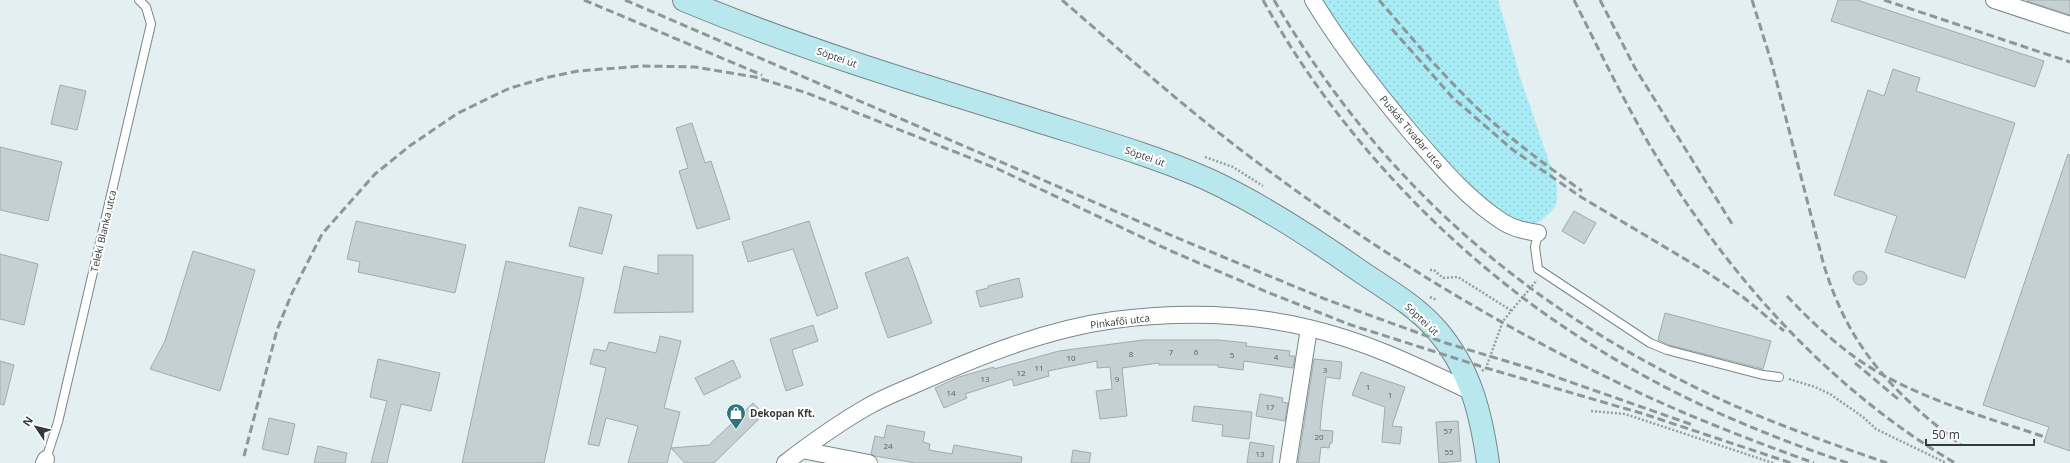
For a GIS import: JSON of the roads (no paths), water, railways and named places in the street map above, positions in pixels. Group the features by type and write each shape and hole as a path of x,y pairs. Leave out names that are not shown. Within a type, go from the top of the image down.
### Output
{"street":[{"name":"Söptei út","path":"684,0 774,35 866,68 1146,155 1241,195 1334,254 1416,310 1435,328 1457,359 1470,384 1483,426 1488,463"},
{"name":"Puskás Tivadar utca","path":"1313,0 1334,36 1381,96 1459,186 1482,208 1504,223 1518,229 1538,233"},
{"path":"1994,0 2070,25"},
{"name":"Pinkafői utca","path":"785,463 802,450 869,406 957,366 1004,348 1083,326 1128,319 1196,316 1279,322 1347,338 1470,384"},
{"path":"1288,463 1309,328"},
{"path":"802,450 869,463"}],"lane":[{"name":"Teleki Blanka utca","path":"45,461 58,422 151,24 146,7 140,0"},
{"path":"1538,233 1535,248 1538,269 1650,343 1667,350 1763,376 1778,377"}],"railway":[{"path":"584,0 762,75"},
{"path":"625,0 1175,237 1325,299 1446,343 1539,371 1693,425"},
{"path":"1062,0 1162,86 1265,168 1361,236 1411,268 1514,329 1566,357 1708,423 1814,463"},
{"path":"1263,0 1293,50 1327,99 1364,146 1404,191 1446,233 1491,273 1538,309 1587,342 1649,379 1714,411 1780,439 1848,463"},
{"path":"1274,0 1315,64 1359,124 1407,178 1458,229 1513,275 1573,317 1636,356 1703,391 1771,421 1887,463"},
{"path":"1379,0 1441,71 1476,107 1520,145 1582,191"},
{"path":"1574,0 1649,144 1678,191 1710,237 1745,281 1782,323 1821,362 1863,399 1908,433 1955,463"},
{"path":"1600,0 1635,68 1734,227"},
{"path":"1752,0 1772,64 1823,262 1833,292 1845,319 1859,343 1876,366 1894,386 1914,406 1961,445"},
{"path":"1884,0 2070,62"},
{"path":"1392,29 1453,98 1513,150 1581,197 1705,271 1743,297 1784,331"},
{"path":"244,456 277,330 292,293 322,234 375,174 411,145 458,113 510,88 549,77 578,71 643,66 695,67 755,77 807,93 998,169 1171,251 1267,292 1351,325 1486,368 1644,414 1791,463"},
{"path":"1787,296 1844,349 1883,375 1942,402 2045,437"},
{"path":"1855,363 1898,399"}],"place":[{"name":"Dekopan Kft.","path":"736,430"}]}
